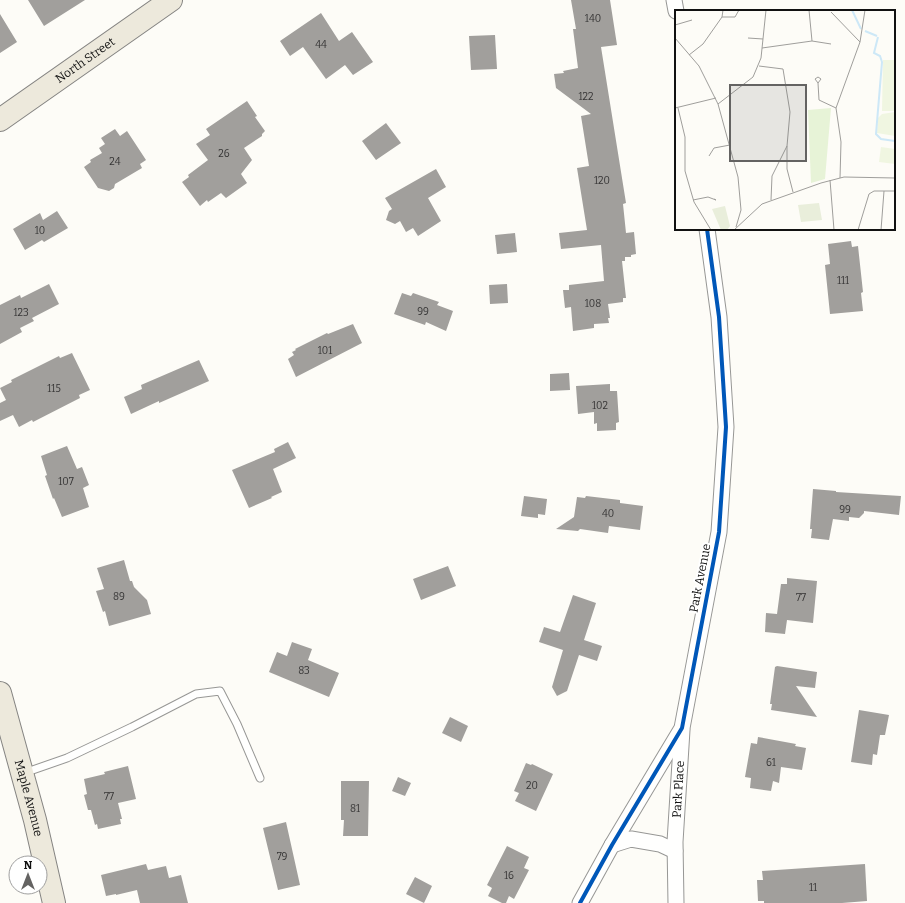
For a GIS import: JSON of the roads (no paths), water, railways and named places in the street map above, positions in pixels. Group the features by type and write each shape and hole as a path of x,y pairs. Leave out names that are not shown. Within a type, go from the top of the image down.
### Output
{"main road":[{"name":"North Street","path":"0,120 171,0"},
{"name":"Maple Avenue","path":"2,706 35,820 54,903"}],"street":[{"path":"674,0 676,10"},
{"name":"Park Avenue","path":"580,903 612,845 682,728 719,532 726,427 719,317 707,230"},
{"name":"Park Place","path":"676,903 675,851 682,728"},
{"path":"612,845 631,839 660,844 675,851"}],"lane":[{"path":"22,774 67,758 196,694 220,691 237,724 260,778"}]}
